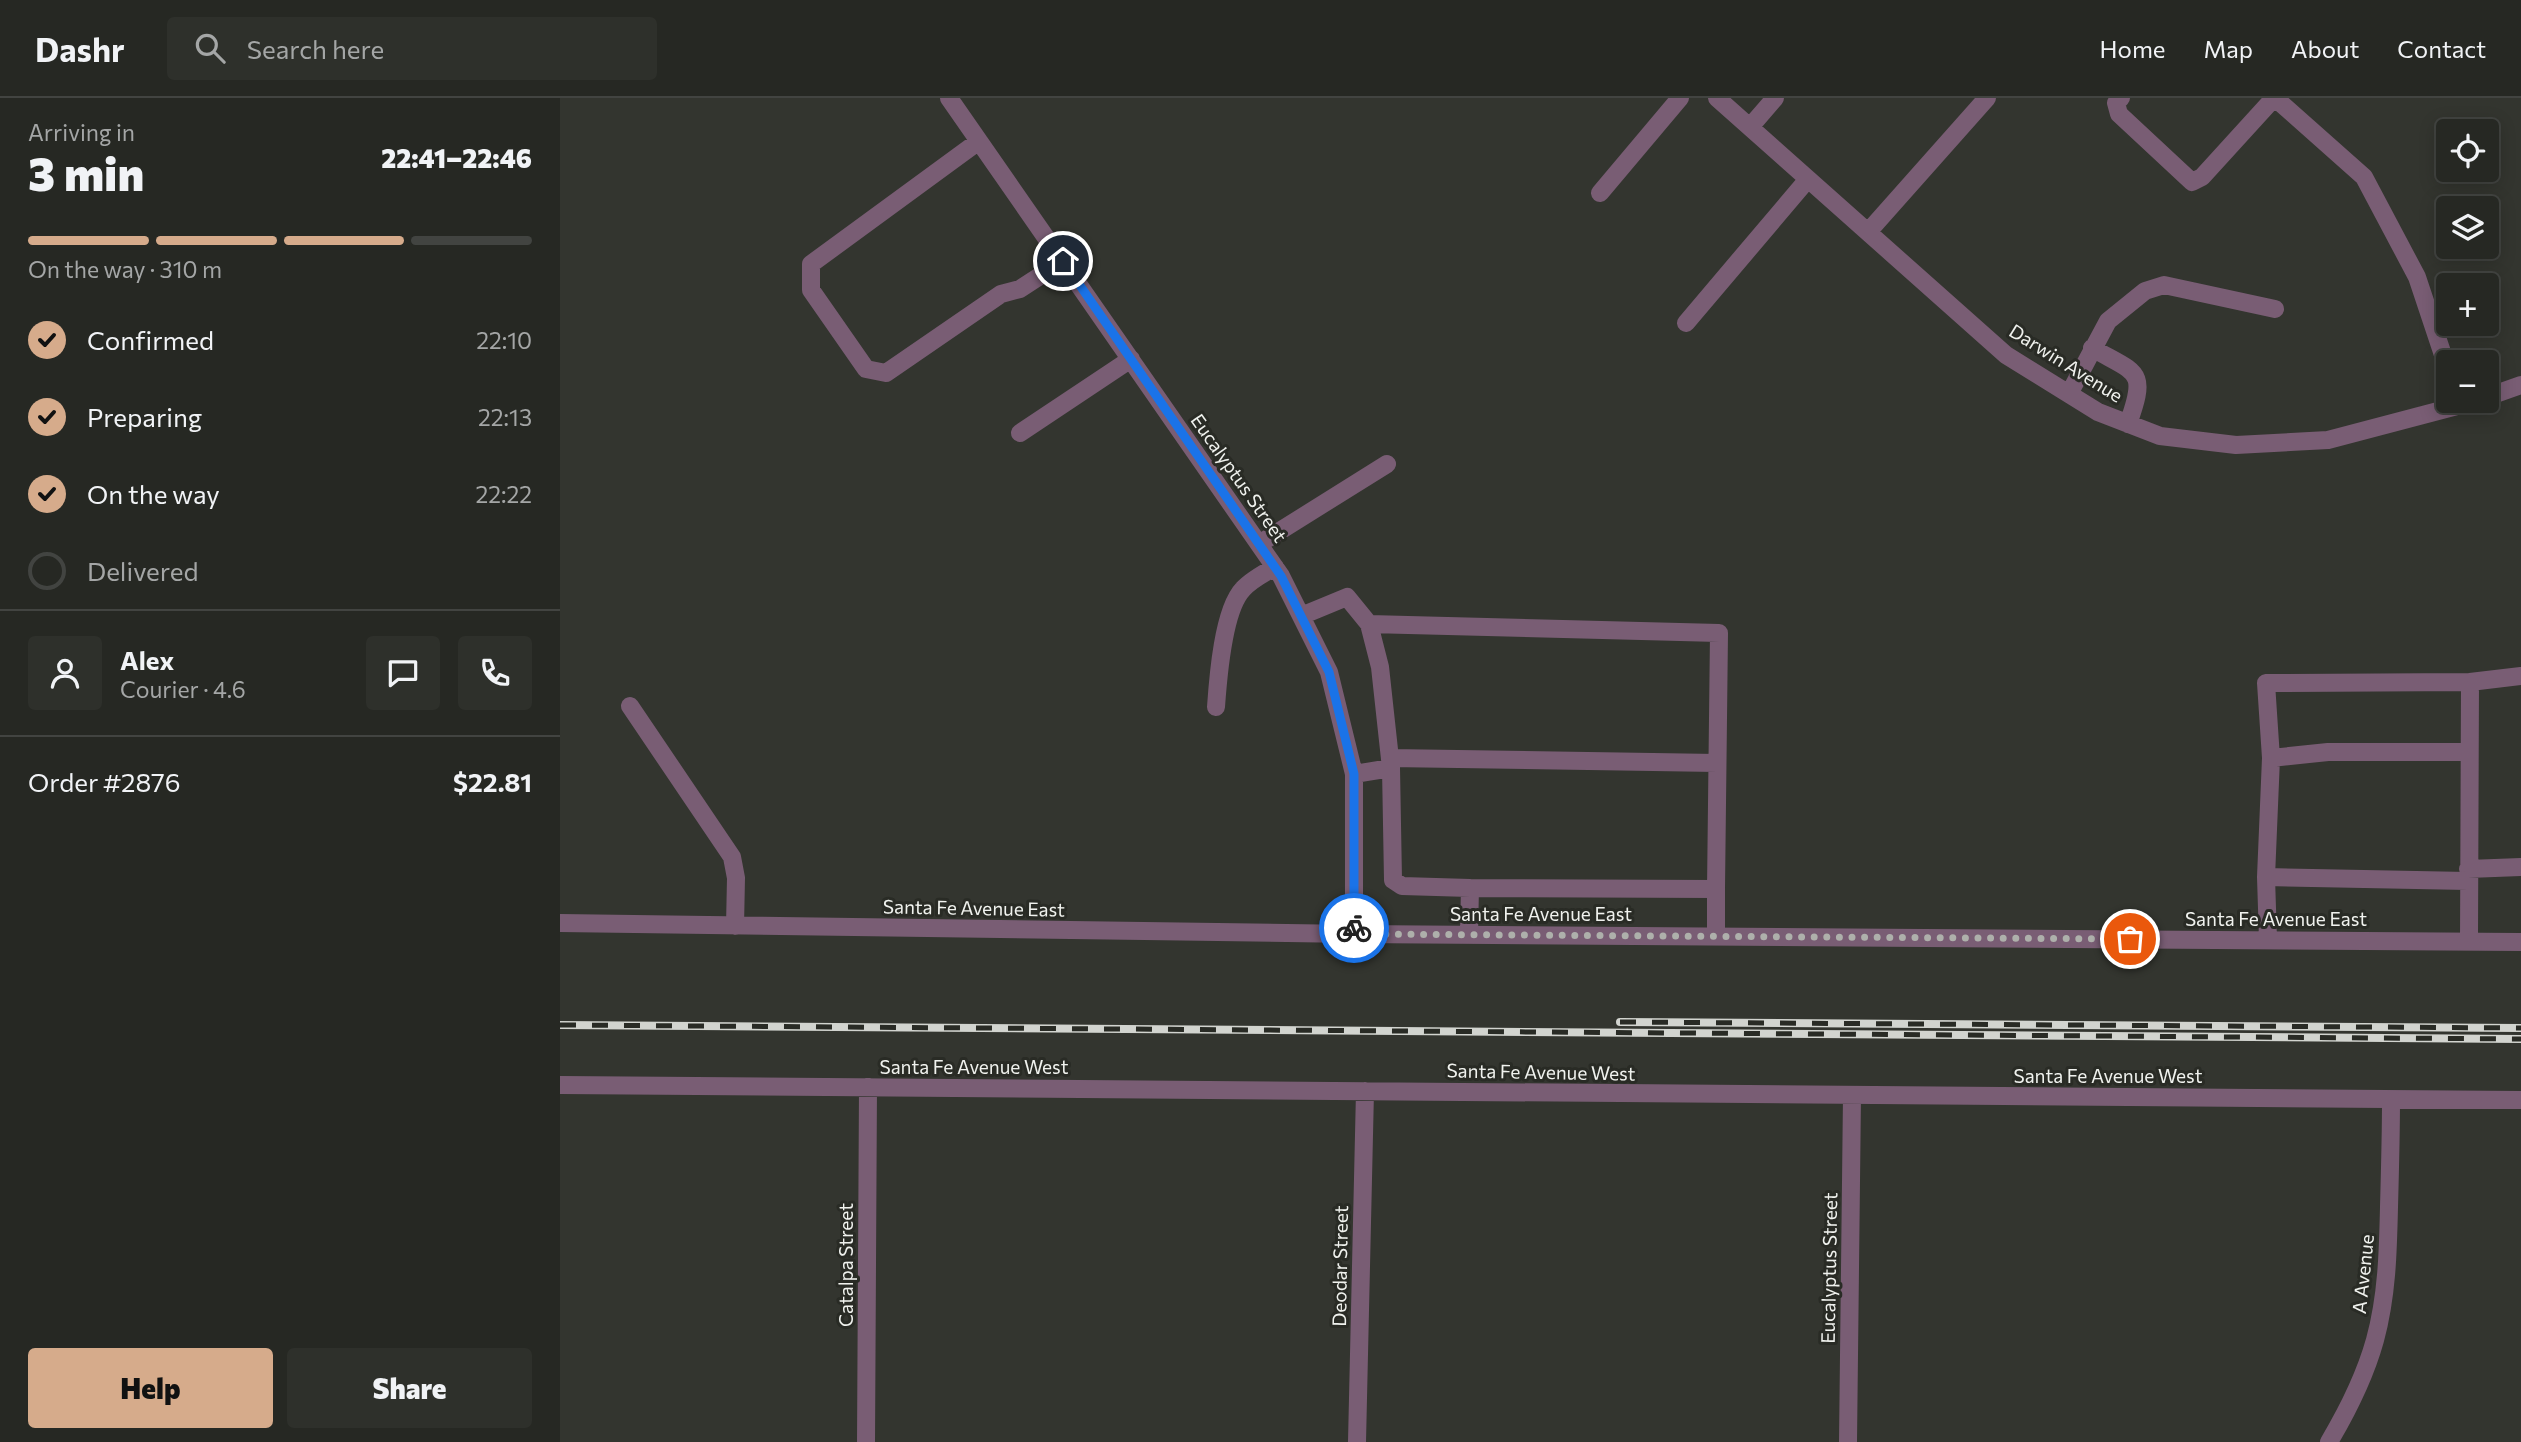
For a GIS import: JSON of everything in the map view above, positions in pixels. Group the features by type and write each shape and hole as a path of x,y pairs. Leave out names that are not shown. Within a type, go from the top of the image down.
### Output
{"street":[{"name":"Eucalyptus Street","path":"949,98 1275,567 1329,672 1354,774 1354,934"},
{"path":"1600,193 1680,98"},
{"name":"Darwin Avenue","path":"1717,98 2006,355 2098,412 2160,436 2236,445 2328,440 2436,411"},
{"path":"1750,127 1775,98"},
{"path":"1868,232 1987,98"},
{"path":"2121,98 2116,103 2119,114 2192,182 2202,177 2274,98 2364,177 2417,277 2441,350"},
{"path":"979,141 811,264 811,290 866,369 886,373 1001,294 1020,289 1063,261"},
{"path":"1686,323 1808,178"},
{"path":"2069,394 2108,321 2145,291 2164,285 2275,309"},
{"path":"2092,348 2132,371 2138,380 2137,399 2128,424"},
{"path":"1020,433 1131,359"},
{"path":"2499,392 2521,384"},
{"path":"1259,544 1387,464"},
{"path":"1216,707 1222,650 1236,597 1245,586 1275,567"},
{"path":"1301,617 1347,597 1369,624 1380,667 1390,763 1393,880 1402,886 1716,889"},
{"path":"1369,624 1718,633 1716,936"},
{"path":"2268,940 2266,877 2271,758 2266,683 2470,682 2521,676"},
{"path":"2469,941 2470,682"},
{"path":"631,706 732,857 736,878 735,926"},
{"path":"2271,758 2328,752 2469,752"},
{"path":"1354,774 1390,763 1717,762"},
{"path":"2266,877 2468,875 2521,867"},
{"path":"1469,888 1469,934"},
{"name":"Santa Fe Avenue East","path":"560,923 1354,934 2521,942"},
{"name":"Santa Fe Avenue West","path":"560,1085 2521,1100"},
{"name":"Catalpa Street","path":"866,1442 868,1087"},
{"name":"Deodar Street","path":"1357,1442 1365,1091"},
{"name":"Eucalyptus Street","path":"1848,1442 1852,1095"},
{"name":"A Avenue","path":"2329,1442 2364,1373 2383,1303 2388,1265 2391,1100"}],"railway":[{"path":"1620,1022 2521,1028"},
{"path":"560,1025 2521,1039"}],"way so far":[{"path":"1354,928 1354,934 2130,939"}],"route":[{"path":"1063,261 1281,576 1329,672 1354,774 1354,928"}]}
